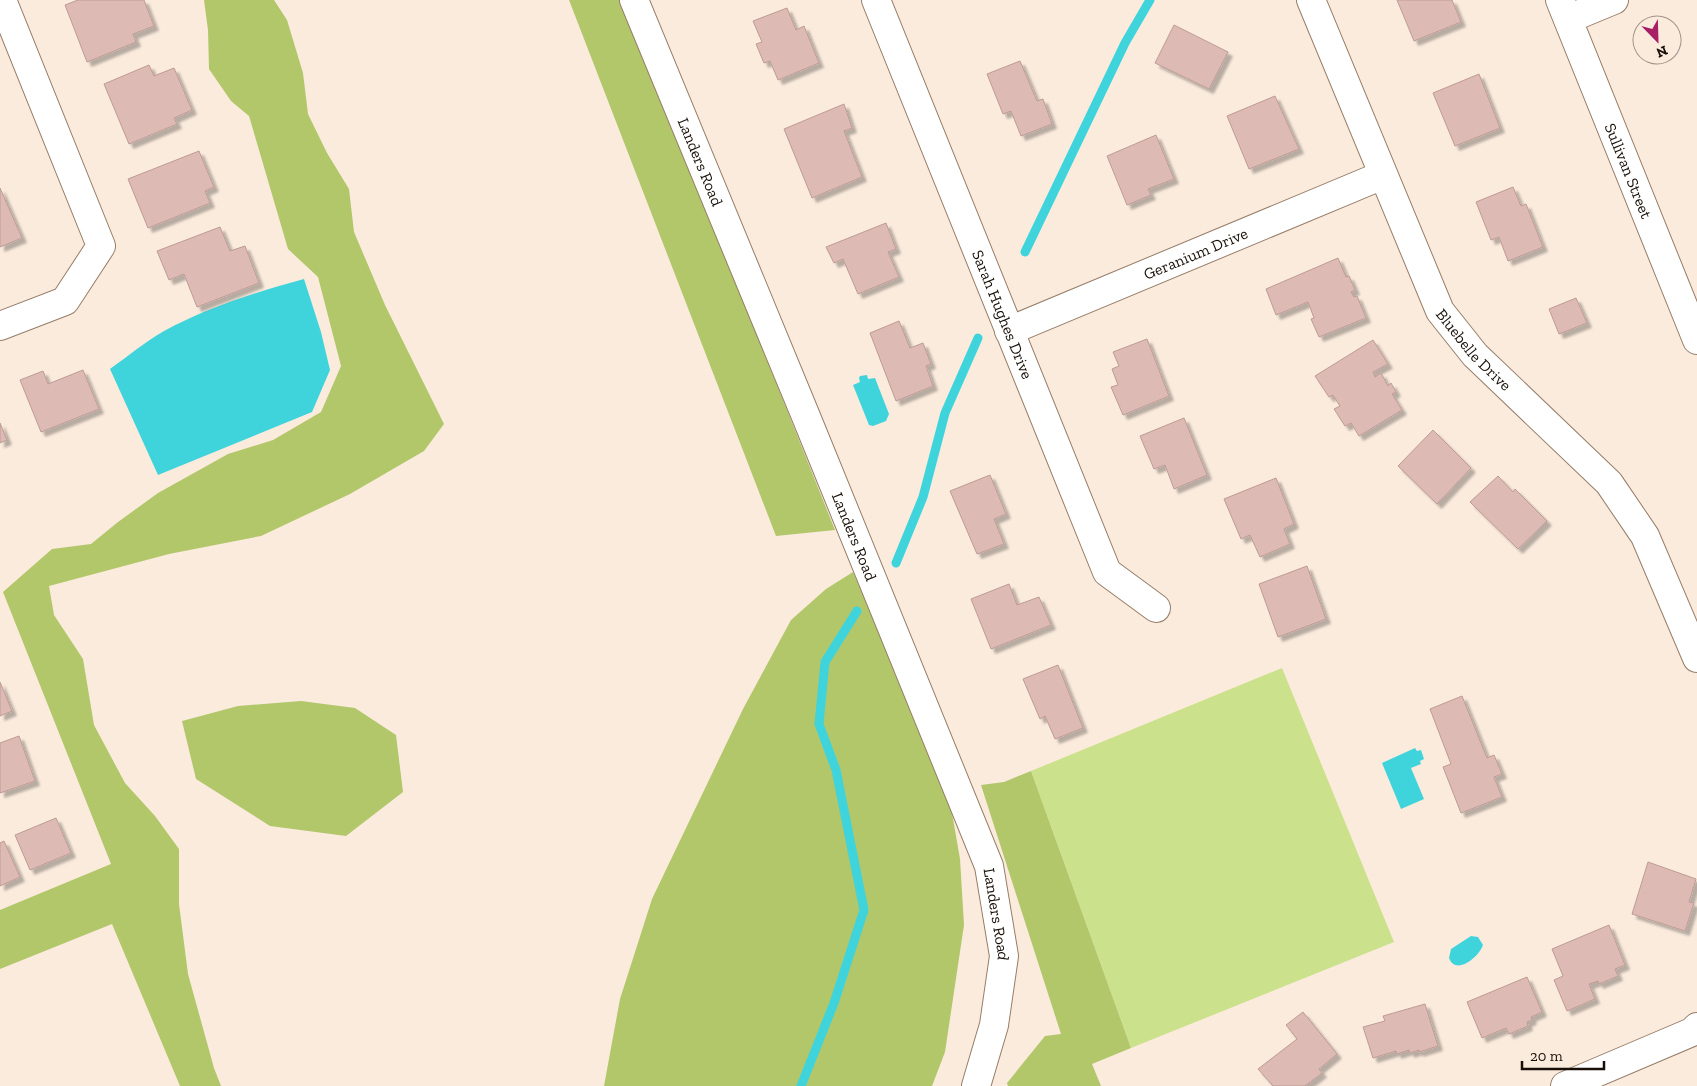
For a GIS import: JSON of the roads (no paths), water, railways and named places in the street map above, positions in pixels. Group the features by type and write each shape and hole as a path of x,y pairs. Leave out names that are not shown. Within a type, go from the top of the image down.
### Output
{"street":[{"path":"0,326 65,301 102,246 2,0"},
{"name":"Landers Road","path":"634,0 989,866 1004,956 994,1025 976,1086"},
{"name":"Sarah Hughes Drive","path":"876,0 1107,572 1156,608"},
{"name":"Bluebelle Drive","path":"1311,0 1440,311 1475,355 1609,482 1645,536 1697,658"},
{"path":"1564,10 1614,0"},
{"name":"Sullivan Street","path":"1564,10 1697,340"},
{"name":"Geranium Drive","path":"1009,331 1383,176"},
{"path":"1564,1086 1695,1032"}],"water":[{"path":"304,279 321,332 330,370 312,412 158,475 110,369 164,331 197,315 232,301"},
{"path":"867,375 868,379 875,378 889,414 886,421 873,426 869,425 853,385 860,382 860,376"},
{"path":"1415,748 1417,751 1421,750 1424,759 1420,761 1421,764 1411,768 1424,799 1401,809 1382,763"},
{"path":"1471,936 1478,937 1483,945 1481,950 1467,963 1457,965 1452,963 1449,958 1451,949"}],"waterway":[{"path":"1025,252 1125,43 1150,0"},
{"path":"896,563 923,497 945,413 978,338"},
{"path":"801,1086 834,1003 864,910 836,770 819,724 825,662 857,611"}]}
